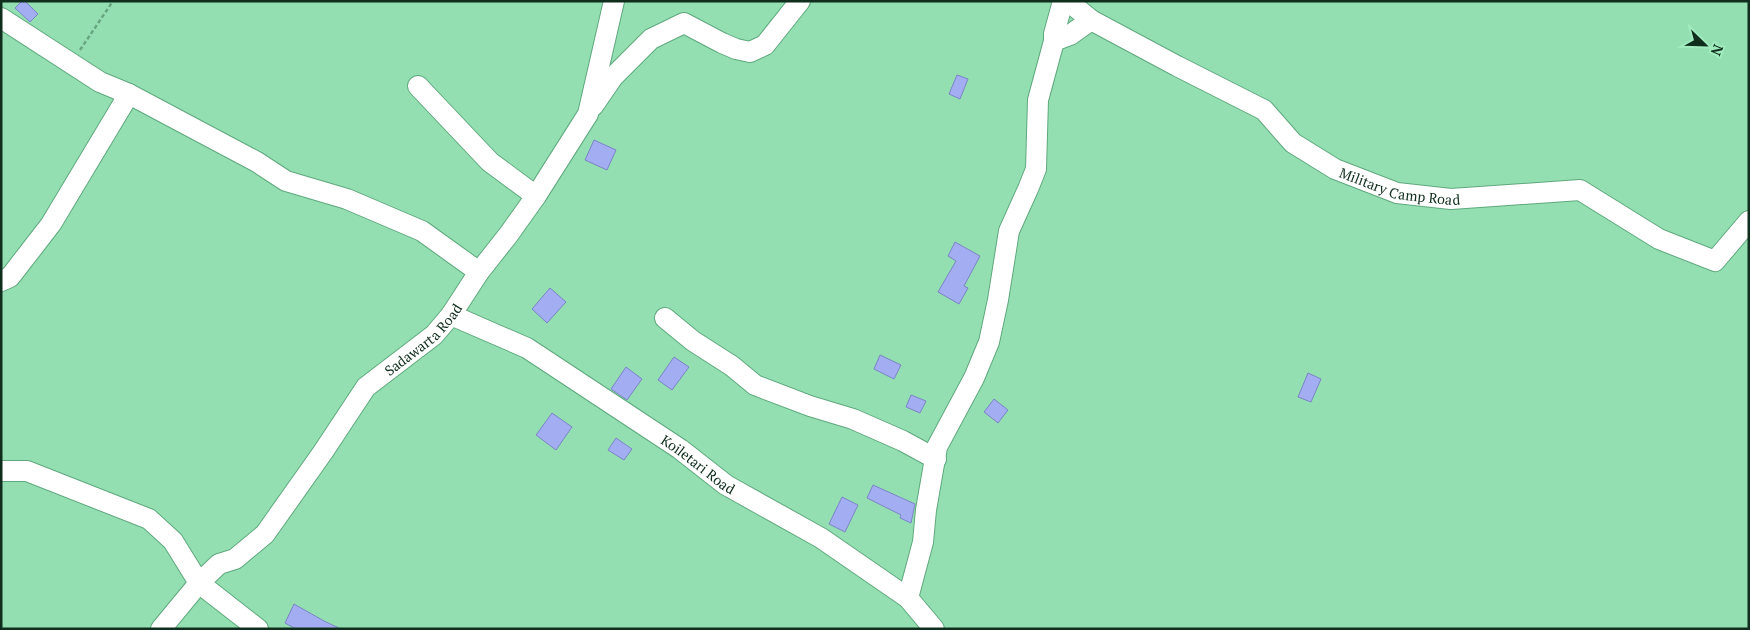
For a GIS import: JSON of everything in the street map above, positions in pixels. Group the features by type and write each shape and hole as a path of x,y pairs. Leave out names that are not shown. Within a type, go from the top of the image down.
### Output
{"street":[{"name":"Sadawarta Road","path":"161,629 199,583 219,564 235,559 265,534 366,387 434,335 451,315 479,272 536,196 588,114 614,1"},
{"path":"588,114 613,77 650,39 684,23 729,46 750,52 765,46 800,1"},
{"path":"908,598 923,542 926,510 937,446 974,378 989,342 1009,231 1036,169 1038,100 1063,1"},
{"name":"Military Camp Road","path":"1068,1 1091,20 1264,110 1294,144 1335,169 1397,193 1451,199 1580,190 1659,239 1715,261 1749,221"},
{"path":"1,18 100,82 129,94 257,162 286,182 347,199 422,231 479,272"},
{"path":"1054,41 1070,34 1091,20"},
{"path":"418,86 490,162 536,196"},
{"path":"1,282 10,277 51,224 129,94"},
{"name":"Koiletari Road","path":"451,315 527,348 680,449 726,486 821,538 908,598 934,629"},
{"path":"665,318 693,341 732,366 755,385 810,406 853,419 903,441 936,459"},
{"path":"1,459 27,472 149,519 173,541 199,583 258,629"},
{"path":"1,471 27,472"}],"path":[{"path":"71,64 112,1"}],"building":[{"path":"22,1 25,1 38,14 30,22 15,8"},
{"path":"957,75 968,79 960,99 949,94"},
{"path":"594,140 616,150 607,170 585,160"},
{"path":"955,242 980,256 964,286 968,288 959,304 938,292 956,261 948,256"},
{"path":"550,288 566,302 547,323 532,309"},
{"path":"880,355 901,365 894,379 874,369"},
{"path":"674,357 689,367 672,390 658,380"},
{"path":"626,367 642,379 627,400 611,389"},
{"path":"1308,373 1321,379 1311,402 1298,397"},
{"path":"911,395 926,401 920,413 906,407"},
{"path":"994,399 1008,410 998,423 984,412"},
{"path":"552,413 572,427 556,450 536,435"},
{"path":"616,438 632,449 624,460 608,450"},
{"path":"873,485 915,504 911,523 900,518 901,515 867,498"},
{"path":"842,497 858,505 845,532 829,524"},
{"path":"294,604 341,629 296,629 285,623"}]}
